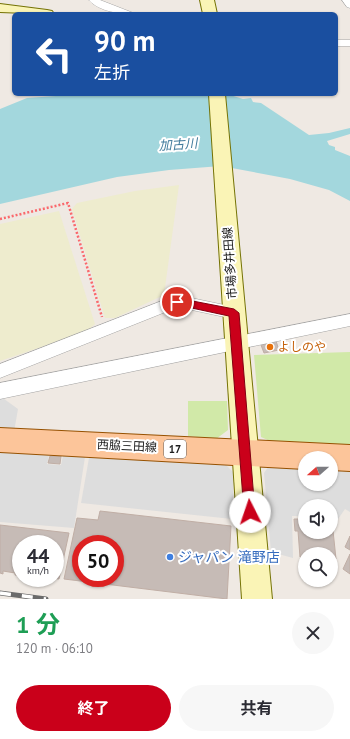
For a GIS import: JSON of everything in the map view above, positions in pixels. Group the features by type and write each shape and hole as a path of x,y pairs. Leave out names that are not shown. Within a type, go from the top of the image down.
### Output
{"main road":[{"path":"207,0 210,12"},
{"path":"0,8 31,12"},
{"name":"市場多井田線","path":"217,96 256,599"},
{"name":"西脇三田線","path":"0,440 350,458"}],"street":[{"path":"94,0 100,4 125,12"},
{"path":"347,0 350,5"},
{"path":"338,42 350,43"},
{"path":"0,371 106,331 177,302 234,313"},
{"path":"0,391 102,372 350,320"}],"path":[{"path":"0,219 68,203 106,331"}],"shaded area":[{"path":"179,185 164,295 115,318 105,318 72,209 77,203 135,191"},
{"path":"59,211 95,324 86,332 0,361 0,224"},
{"path":"0,396 18,409 14,432 0,431"},
{"path":"0,451 49,455 47,464 61,465 63,456 85,457 74,528 0,522"},
{"path":"89,458 224,463 234,473 232,519 81,503"},
{"path":"271,463 298,465 298,491 338,491 338,467 350,468 350,512 345,509 338,519 338,499 298,499 298,516 292,516 293,558 271,552 264,473"}],"green space":[{"path":"350,352 350,445 270,441 261,437 254,355"},
{"path":"188,401 227,401 228,430 216,439 188,436"}],"water":[{"name":"加古川","path":"56,96 233,96 243,99 251,98 253,102 261,103 309,135 329,133 350,128 350,134 327,141 329,145 335,147 335,150 350,156 350,201 329,190 290,179 221,166 169,170 117,177 0,204 0,109 27,98"}],"building":[{"path":"276,341 279,350 264,353 261,345"},
{"path":"50,456 61,456 60,464 48,463"},
{"path":"100,511 231,526 227,599 124,586 124,535 73,535 77,518 98,520"},
{"path":"294,519 298,519 298,531 295,531"},
{"path":"0,525 69,533 64,556 64,535 12,535 12,572 3,571 3,574 0,573"},
{"path":"350,536 350,550 345,547"},
{"path":"299,539 334,539 335,547 299,547"},
{"path":"72,541 72,580 64,579"},
{"path":"350,554 350,574 343,569"}],"railway":[{"path":"0,593 46,599"}],"place":[{"name":"よしのや","path":"270,347"},
{"name":"ジャパン 滝野店","path":"170,557"}],"route":[{"path":"177,302 234,313 250,512"}]}
